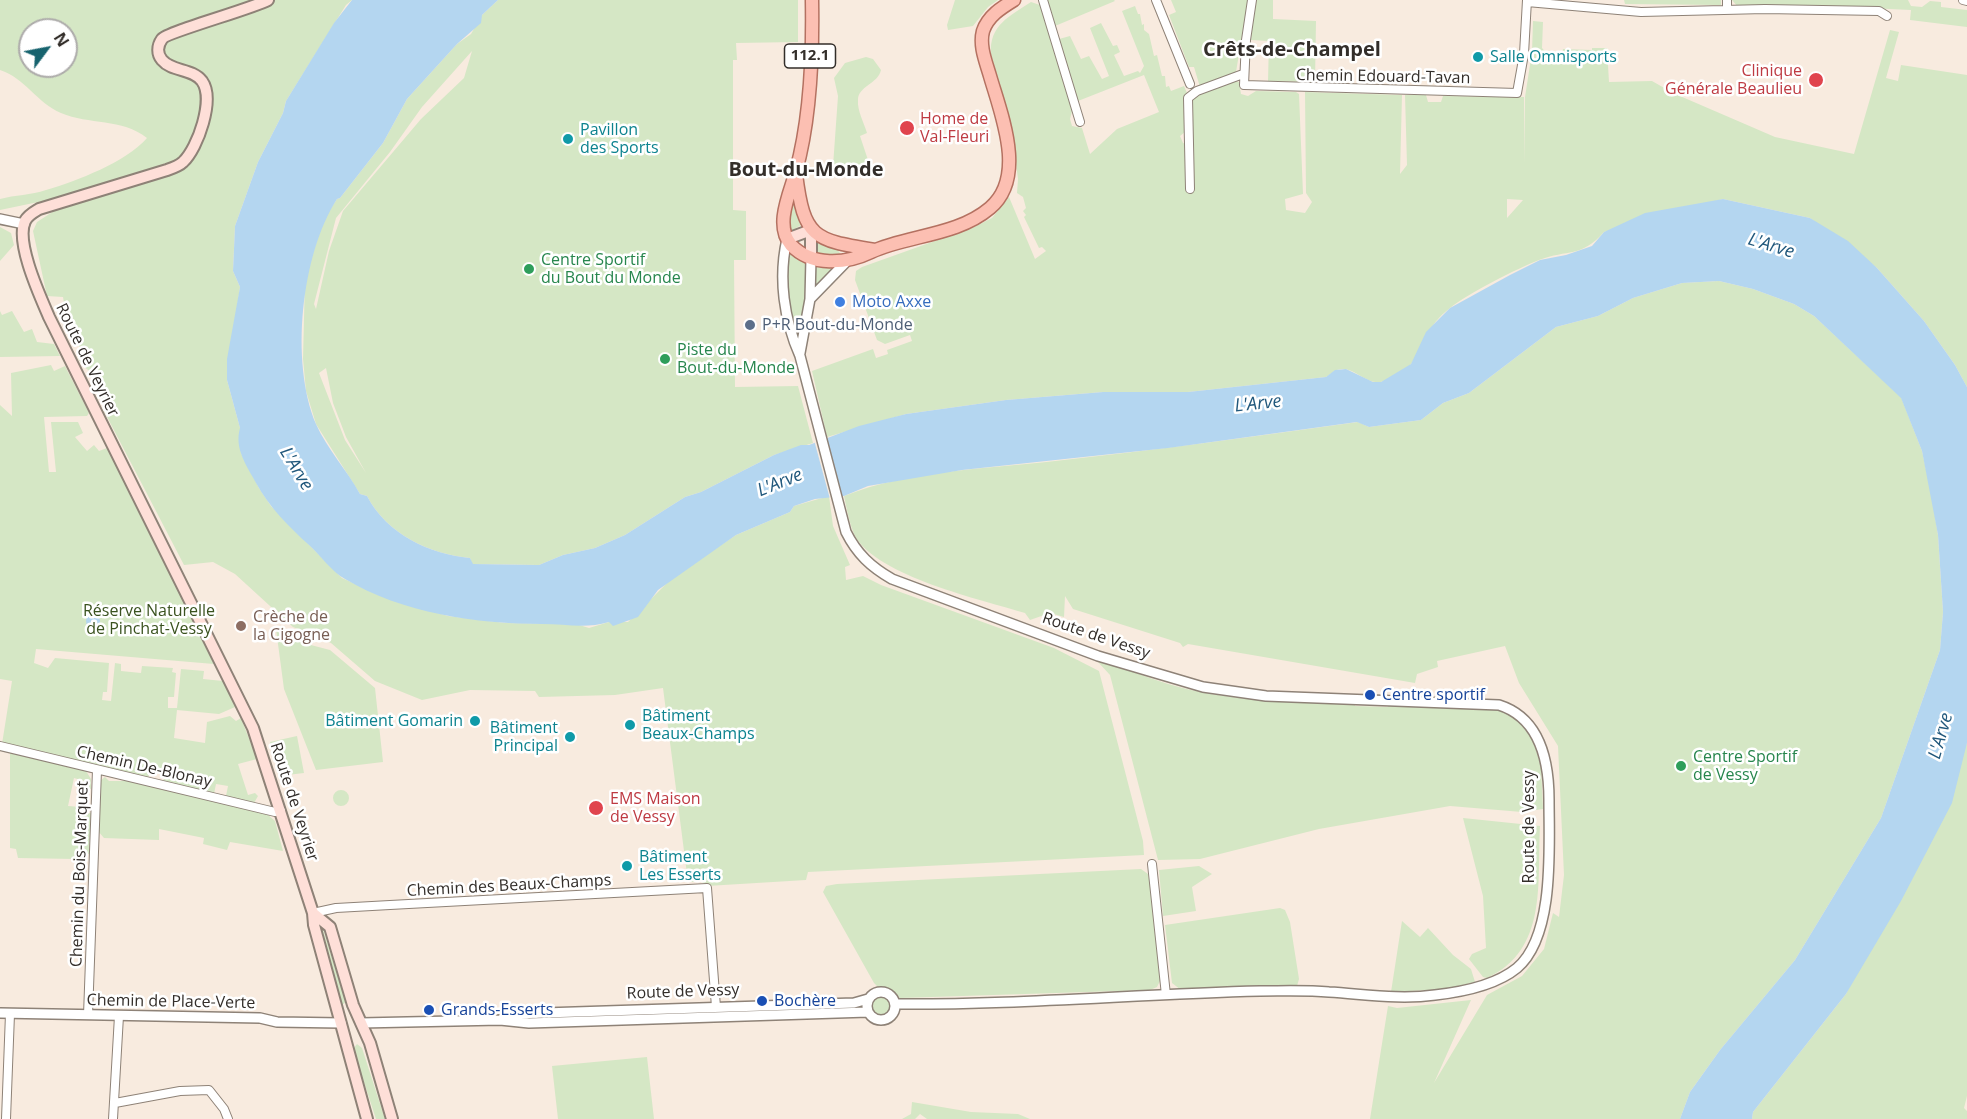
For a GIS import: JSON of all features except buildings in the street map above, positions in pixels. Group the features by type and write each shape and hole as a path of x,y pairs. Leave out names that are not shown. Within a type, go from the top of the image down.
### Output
{"main road":[{"path":"24,224 32,214 50,205 167,170 184,161 198,136 206,108 207,91 196,75 162,60 159,53 160,42 172,32 225,18 268,0"},
{"name":"112.1","path":"787,239 785,212 788,193 796,171 808,94 812,0"},
{"path":"812,230 787,239 793,247 811,258 847,261 972,219 992,207 1002,192 1008,174 1006,143 982,40 993,15 1014,0"},
{"name":"112.1","path":"796,171 801,207 812,230"},
{"name":"Route de Veyrier","path":"24,224 24,241 28,258 49,316 261,747 314,913 314,925 367,1119"},
{"path":"812,230 832,244 875,250"},
{"path":"811,258 812,230"},
{"name":"Route de Veyrier","path":"314,913 330,927 353,1005 370,1043 392,1119"},
{"path":"341,1023 361,1023"},
{"path":"357,1085 366,1096 372,1119"}],"street":[{"path":"1043,0 1080,122"},
{"path":"1156,0 1190,84"},
{"path":"1190,189 1188,98 1197,91 1243,74 1252,0"},
{"path":"1727,0 1727,9"},
{"path":"1527,1 1641,12 1727,9 1879,11 1887,16"},
{"name":"Chemin Edouard-Tavan","path":"1243,74 1244,85 1248,87 1516,93 1524,54 1527,1"},
{"path":"0,219 24,224"},
{"path":"787,239 783,258 784,295 793,340 800,356"},
{"path":"800,356 804,320 810,299 811,258"},
{"path":"810,299 847,261"},
{"name":"Route de Vessy","path":"800,356 843,521 852,544 872,567 892,579 1058,642 1164,677 1203,687 1266,696 1499,705 1516,712 1532,727 1541,746 1547,774 1547,873 1544,906 1537,940 1517,967 1481,986 1433,996 1392,997 1304,991 895,1004"},
{"name":"Chemin De-Blonay","path":"0,746 275,812 281,811"},
{"name":"Chemin du Bois-Marquet","path":"88,1015 97,770"},
{"path":"1152,864 1166,995"},
{"name":"Chemin des Beaux-Champs","path":"314,913 336,908 390,904 707,888 716,1011"},
{"path":"883,992 890,995 895,1004 892,1014 883,1020 872,1018 868,1012 868,999 876,993 883,992"},
{"name":"Route de Vessy","path":"716,1011 854,1003 868,999"},
{"name":"Route de Vessy","path":"361,1023 500,1020 513,1014 716,1011 868,1012"},
{"path":"5,1013 6,1119"},
{"name":"Chemin de Place-Verte","path":"5,1013 260,1018 277,1022 341,1023"},
{"path":"113,1119 119,1016"},
{"path":"115,1103 180,1091 209,1090 224,1109 228,1119"}],"green space":[{"path":"0,0 352,0 346,5 286,101 283,113 258,162 235,226 233,271 240,287 227,380 240,428 241,453 271,506 342,578 389,599 448,616 505,623 576,624 589,628 609,622 628,622 673,577 736,535 790,512 794,506 829,496 833,526 850,565 845,567 846,580 863,576 881,585 1054,648 1099,671 1143,841 1144,855 808,872 806,880 707,886 702,882 688,882 663,688 615,695 539,697 535,691 470,690 422,700 375,681 331,643 293,627 235,574 213,562 184,565 104,411 99,379 82,365 78,358 81,358 80,348 59,305 64,303 63,297 47,296 33,231 37,222 54,211 48,200 0,210 0,199 40,192 86,176 127,155 147,138 127,127 61,113 9,74 0,70"},
{"name":"Centre Sportif du Bout du Monde","path":"498,0 798,0 798,42 736,43 737,60 733,60 733,210 746,211 746,260 734,260 735,387 798,386 813,443 774,455 701,492 685,497 625,535 595,548 563,555 539,565 472,564 470,558 439,552 411,540 386,521 367,496 360,494 316,424 306,391 303,359 305,278 323,220 337,199 383,143 407,99 457,44 471,34 482,15","holes":["472,51 464,78 421,119 343,211 329,251 316,309 314,304 336,218 390,152 422,107","326,368 333,403 346,437 366,473 345,440 319,373"]},
{"path":"955,0 998,0 988,7 973,26 948,30 947,25"},
{"path":"1047,0 1114,0 1115,1 1055,26"},
{"path":"1171,0 1248,0 1236,72 1200,87 1194,67 1189,67 1169,15 1176,12"},
{"path":"1254,0 1273,0 1273,19 1316,21 1315,82 1268,81 1269,41 1251,40"},
{"path":"1624,0 1721,0 1721,5 1625,4"},
{"path":"1732,0 1908,0 1911,6 1922,7 1930,1 1941,2 1941,7 1967,10 1967,27 1910,20 1911,10 1804,5 1737,6"},
{"path":"1031,2 1040,5 1072,111 1070,119 1072,126 1082,128 1090,154 1117,129 1159,112 1144,75 1078,101 1059,39 1070,36 1081,59 1089,56 1102,79 1109,76 1090,28 1101,23 1113,46 1117,45 1120,52 1114,55 1124,76 1138,71 1140,73 1144,66 1122,11 1135,6 1140,14 1142,25 1144,24 1144,30 1149,34 1154,56 1157,55 1162,76 1165,76 1166,87 1169,86 1171,91 1184,86 1187,93 1185,94 1185,132 1180,136 1183,143 1186,144 1191,100 1194,96 1233,81 1239,82 1241,94 1248,96 1256,91 1299,94 1303,194 1285,199 1286,210 1305,213 1312,202 1306,193 1305,92 1402,95 1400,174 1407,165 1405,95 1426,95 1428,102 1441,102 1443,96 1524,97 1524,164 1525,97 1532,52 1533,21 1543,22 1542,48 1548,55 1562,55 1563,49 1607,48 1609,82 1652,81 1673,93 1775,137 1854,154 1890,30 1899,32 1886,78 1898,81 1901,65 1967,75 1967,387 1955,365 1924,321 1877,268 1810,218 1723,199 1604,232 1588,246 1574,252 1539,260 1493,282 1458,302 1442,315 1431,328 1409,367 1384,381 1372,381 1343,369 1326,377 1188,392 1103,392 1006,400 906,414 827,437 812,371 873,349 876,358 888,354 887,350 912,341 910,335 885,344 877,340 855,280 856,271 974,227 992,218 1009,197 1035,259 1046,251 1042,247 1039,248 1024,217 1026,215 1023,211 1026,208 1023,197 1017,193 1018,179 1011,127 991,54 991,44 997,28","holes":["1507,199 1523,200 1507,218"]},
{"path":"866,57 873,59 881,70 876,79 861,91 858,100 867,133 860,136 869,163 839,173 833,166 838,96 834,78 845,63"},
{"path":"793,191 794,204 803,224 791,231 790,204"},
{"path":"0,227 11,233 14,245 0,261"},
{"path":"816,238 837,249 842,256 818,254"},
{"path":"790,253 807,263 808,288 797,337 791,321 788,296 787,270"},
{"path":"814,265 837,267 815,289"},
{"path":"1719,281 1753,289 1794,304 1814,316 1901,397 1922,451 1938,535 1943,612 1940,650 1881,818 1795,960 1720,1050 1690,1092 1680,1119 1370,1119 1388,1006 1397,1008 1471,1000 1434,1083 1487,995 1522,976 1544,949 1553,913 1559,917 1564,875 1558,746 1519,683 1505,646 1437,661 1438,667 1417,674 1415,683 1188,644 1183,647 1180,643 1073,609 1065,596 1064,617 1050,613 1030,620 1025,613 932,585 885,563 867,550 855,536 844,496 895,481 948,472 1131,452 1358,422 1369,427 1421,420 1443,403 1469,393 1556,327 1598,316 1633,298 1682,283"},
{"path":"0,311 2,315 12,311 24,332 32,329 37,342 54,344 60,356 0,357"},
{"name":"Réserve Naturelle de Pinchat-Vessy","path":"51,365 54,371 65,366 89,413 87,416 44,417 49,472 56,472 51,422 78,422 83,433 75,437 87,451 94,445 99,451 107,448 214,664 36,649 34,663 48,668 55,658 109,663 107,692 103,692 102,700 111,701 115,663 121,664 121,671 141,673 142,666 173,668 172,672 176,673 174,697 168,697 168,708 177,708 181,669 204,671 203,679 223,681 235,707 219,714 177,710 174,738 205,743 207,722 230,716 236,721 241,718 257,759 238,764 248,795 255,793 258,796 254,803 226,796 228,786 216,784 214,794 163,782 165,775 150,772 148,778 2,744 12,681 0,679 0,405 12,416 11,373"},
{"path":"280,626 307,644 330,650 375,688 383,762 316,770 284,689 276,629"},
{"path":"1098,662 1179,687 1231,697 1272,701 1355,703 1355,706 1388,707 1388,704 1496,709 1517,719 1533,740 1541,767 1543,809 1522,812 1450,806 1319,829 1200,859 1158,860 1110,675"},
{"path":"297,736 304,773 287,775 287,773 278,771 270,742"},
{"path":"1967,743 1967,1096 1964,1108 1967,1111 1967,1119 1752,1119 1753,1112 1846,994"},
{"path":"10,753 86,771 91,779 91,789 83,787 84,781 74,778 68,806 81,807 81,814 91,813 89,854 78,854 75,859 18,858 16,849 10,848"},
{"path":"105,777 109,781 127,781 267,814 275,821 283,851 230,842 227,850 203,844 204,838 159,829 159,840 104,838 98,831 100,781"},
{"path":"338,790 344,790 349,798 347,804 338,806 333,801 333,795"},
{"path":"1463,818 1540,826 1538,892 1530,933 1521,950 1507,966 1487,978 1483,977 1469,959 1472,954 1486,948 1483,896"},
{"path":"1199,866 1212,874 1192,887 1196,911 1163,916 1159,870"},
{"path":"1141,869 1148,874 1150,884 1161,979 1157,987 1150,990 900,998 889,989 878,987 874,983 823,892 826,886 837,884"},
{"path":"1280,908 1285,910 1290,922 1299,979 1297,986 1181,990 1172,983 1165,925"},
{"path":"1402,921 1420,937 1428,928 1453,955 1471,969 1475,982 1447,989 1391,992"},
{"path":"322,926 346,1002 342,1005 320,927"},
{"path":"881,996 888,999 891,1006 888,1013 881,1016 874,1013 871,1006 874,999"},
{"path":"357,1044 362,1048 385,1119 376,1119 353,1049"},
{"path":"647,1057 654,1119 558,1119 552,1066"},
{"path":"912,1102 971,1112 1018,1114 1030,1119 927,1119 920,1114 915,1119 902,1119 911,1114"}],"water":[{"name":"L'Arve","path":"352,0 498,0 482,15 481,23 457,44 407,99 383,143 337,199 315,249 303,309 303,371 308,399 316,424 360,494 367,496 386,521 411,540 439,552 470,558 473,564 539,565 563,555 595,548 625,535 685,497 701,492 774,455 801,445 809,445 859,426 906,414 1006,400 1103,392 1188,392 1326,377 1335,370 1346,369 1373,382 1381,382 1411,364 1426,332 1450,308 1540,260 1566,255 1592,246 1604,232 1645,213 1723,199 1810,218 1848,241 1877,268 1924,321 1955,365 1967,387 1967,743 1952,803 1901,901 1846,994 1753,1112 1752,1119 1680,1119 1690,1092 1720,1050 1795,960 1881,818 1940,650 1943,612 1938,535 1922,451 1901,398 1814,316 1794,304 1753,289 1719,281 1682,283 1633,298 1598,316 1556,327 1469,393 1443,403 1421,420 1369,427 1357,422 1168,448 962,470 868,486 844,496 815,499 794,506 790,512 736,535 658,590 638,617 613,626 609,622 584,626 492,622 440,614 367,591 340,576 280,516 261,492 242,457 239,443 240,428 227,380 227,359 240,287 233,271 235,226 258,162 283,113 286,101 334,23"},
{"path":"90,614 96,614 100,621 96,628 90,628 86,624 86,618"}],"pier":[{"path":"825,435 843,499 830,499 814,440"}],"place":[{"name":"Salle Omnisports","path":"1478,57"},
{"name":"Clinique Générale Beaulieu","path":"1816,80"},
{"name":"Home de Val-Fleuri","path":"907,128"},
{"name":"Pavillon des Sports","path":"568,139"},
{"name":"Centre Sportif du Bout du Monde","path":"529,269"},
{"name":"Moto Axxe","path":"840,302"},
{"name":"P+R Bout-du-Monde","path":"750,325"},
{"name":"Piste du Bout-du-Monde","path":"665,359"},
{"name":"Crèche de la Cigogne","path":"241,626"},
{"name":"Centre sportif","path":"1370,695"},
{"name":"Bâtiment Gomarin","path":"475,721"},
{"name":"Bâtiment Beaux-Champs","path":"630,725"},
{"name":"Bâtiment Principal","path":"570,737"},
{"name":"Centre Sportif de Vessy","path":"1681,766"},
{"name":"EMS Maison de Vessy","path":"596,808"},
{"name":"Bâtiment Les Esserts","path":"627,866"},
{"name":"Bochère","path":"762,1001"},
{"name":"Grands-Esserts","path":"429,1010"}],"district":[{"name":"Crêts-de-Champel","path":"1292,50"},
{"name":"Bout-du-Monde","path":"806,170"}]}
